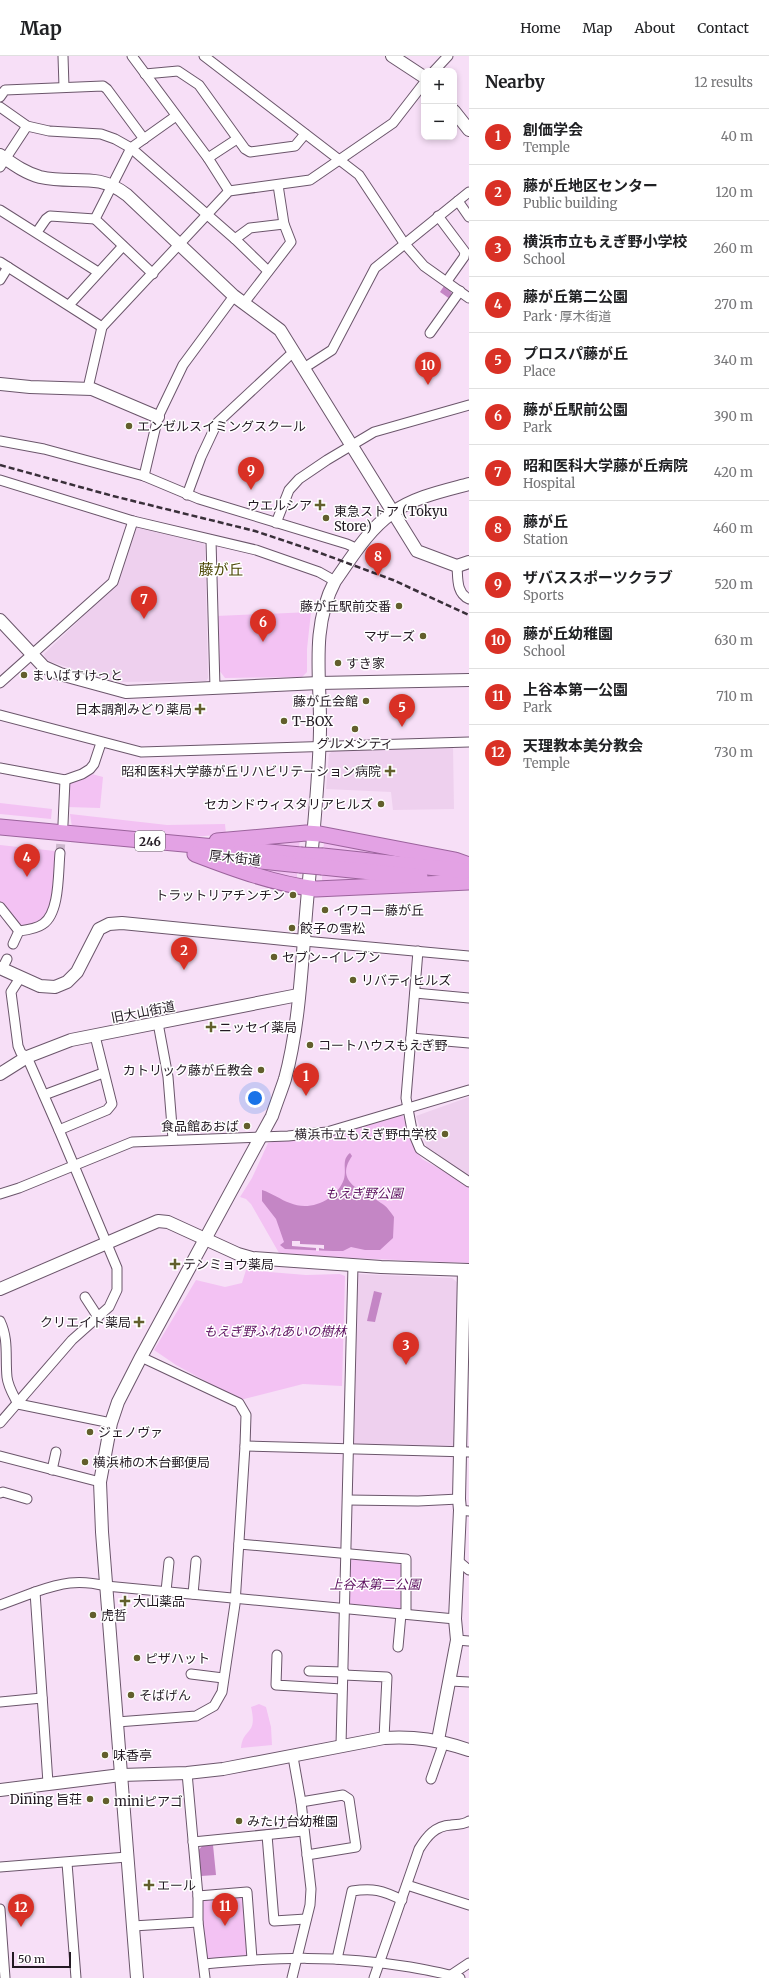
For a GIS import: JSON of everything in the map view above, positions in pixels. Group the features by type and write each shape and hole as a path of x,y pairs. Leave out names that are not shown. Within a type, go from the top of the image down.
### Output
{"highway":[{"name":"厚木街道","path":"0,827 194,850"},
{"path":"194,850 232,839 313,833 456,860 469,865"},
{"name":"厚木街道","path":"0,836 194,850 322,862 469,871"},
{"path":"194,850 229,867 308,888 469,882"},
{"name":"厚木街道","path":"322,862 469,882"}],"street":[{"path":"63,56 64,87"},
{"path":"132,56 208,158 229,191"},
{"path":"204,56 359,175 404,243 424,266 469,298"},
{"path":"392,56 421,75"},
{"path":"437,68 448,56"},
{"path":"145,74 151,72 178,71 199,85 245,149 250,152 295,146 305,134"},
{"path":"0,97 5,90 103,86 107,89 144,140"},
{"path":"88,388 102,327 229,191 310,180 393,123 421,87"},
{"path":"0,107 27,126 49,132 100,134 115,139 131,148 235,239 268,271"},
{"path":"457,115 469,130"},
{"path":"95,219 131,148 176,116"},
{"path":"27,126 2,160 23,171 41,177 92,180 113,185 127,195 234,296 280,330 418,550 463,564 459,588 465,597 469,599"},
{"path":"208,158 238,139"},
{"path":"244,303 291,242 284,224 278,185"},
{"path":"304,368 332,350 375,268 404,243 469,192"},
{"path":"458,201 469,217"},
{"path":"0,210 98,272"},
{"path":"37,232 46,219 50,216 95,219 153,274"},
{"path":"438,216 465,252 464,257 447,282"},
{"path":"235,239 250,228 284,224"},
{"path":"69,305 123,246"},
{"path":"0,280 4,264 102,327"},
{"path":"430,333 460,292"},
{"path":"144,476 158,417 183,365 234,296"},
{"path":"187,494 201,457 218,423 290,356 295,354"},
{"path":"0,384 30,387 88,388 158,417"},
{"path":"276,522 285,496 299,479 352,445 374,432 469,405"},
{"path":"0,441 44,449 144,476 187,494 347,544 358,549"},
{"path":"0,480 133,521 256,550 319,572 335,581"},
{"path":"137,1978 106,1586 100,1482 111,1423 118,1402 140,1357 262,1136 272,1116 285,1078 295,1027 313,833 319,746 318,641 320,625 335,581 376,527 393,512 429,495 469,484"},
{"path":"0,683 113,582 133,521"},
{"path":"211,540 215,688"},
{"path":"0,620 32,656 44,667 53,672 126,692 319,683 469,680"},
{"path":"0,716 141,752 469,742"},
{"path":"0,768 65,780 82,774 90,769 94,764 101,743"},
{"path":"63,824 65,780"},
{"path":"19,931 32,929 44,924 52,914 55,902 60,853"},
{"path":"2,912 19,931"},
{"path":"3,965 20,978 40,986 55,987 67,982 77,972 99,929 109,924 122,923 469,956"},
{"path":"13,944 19,931"},
{"path":"418,951 406,1098 412,1130 420,1149 469,1182"},
{"path":"0,1423 72,1340 109,1307 117,1290 117,1268 44,1095 26,1057 21,1054 18,1046 11,992 20,978"},
{"path":"415,993 469,998"},
{"name":"旧大山街道","path":"0,1074 26,1057 71,1040 298,995"},
{"path":"158,1023 168,1077 173,1139"},
{"path":"59,1130 107,1110 112,1104 94,1036"},
{"path":"411,1038 469,1043"},
{"path":"44,1095 103,1073"},
{"path":"0,1194 19,1188 132,1142 173,1139 288,1136 327,1132 469,1090"},
{"path":"0,1289 106,1242 158,1221 168,1222 238,1254 252,1258 353,1265 466,1270 465,1452 463,1507 455,1619 463,1641 450,1681 441,1741 431,1779"},
{"path":"341,1745 347,1555 353,1265"},
{"path":"85,1297 98,1317"},
{"path":"0,1321 6,1338 4,1354 7,1378 18,1404"},
{"path":"117,1722 196,1716 205,1712 218,1700 222,1692 236,1598 246,1415 239,1403 140,1357"},
{"path":"18,1404 111,1423"},
{"path":"245,1446 465,1452"},
{"path":"52,1470 56,1452"},
{"path":"0,1456 100,1482"},
{"path":"0,1493 10,1498 27,1499"},
{"path":"348,1500 418,1501 463,1507"},
{"path":"239,1544 406,1560 404,1614 398,1648"},
{"path":"193,1594 192,1573 196,1561"},
{"path":"458,1561 469,1570"},
{"path":"166,1591 169,1563"},
{"path":"0,1605 65,1582 82,1582 106,1586 455,1619"},
{"path":"34,1592 48,1783"},
{"path":"277,1654 276,1685 342,1690"},
{"path":"309,1671 387,1677 384,1738"},
{"path":"191,1674 223,1678"},
{"path":"450,1681 469,1682"},
{"path":"0,1702 42,1698"},
{"path":"0,1790 121,1775 187,1773 223,1769 293,1757 341,1745 384,1738 408,1737 441,1741 469,1750"},
{"path":"292,1978 306,1919 311,1889 308,1855 303,1831 301,1802 293,1757"},
{"path":"187,1773 198,1896 198,1922 205,1978"},
{"path":"301,1802 343,1796 349,1799 356,1847 308,1855"},
{"path":"374,1978 420,1849 426,1838 435,1829 449,1825 467,1825"},
{"path":"194,1842 303,1831"},
{"path":"267,1835 274,1921 306,1919"},
{"path":"0,1867 67,1863 127,1857"},
{"path":"67,1863 76,1978"},
{"path":"407,1884 469,1905"},
{"path":"337,1959 352,1891 372,1889 388,1893 402,1900"},
{"path":"198,1896 247,1892 252,1960"},
{"path":"0,1909 6,1978"},
{"path":"133,1926 198,1922"},
{"path":"204,1964 297,1958 337,1959 380,1962 448,1977 460,1978"},
{"path":"448,1977 469,1963"}],"shaded area":[{"path":"444,286 451,292 452,295 450,299 440,292"},
{"path":"139,527 202,541 205,546 208,678 206,681 116,682 51,662 45,658 44,654 117,584 134,529"},
{"name":"昭和医科大学藤が丘リハビリテーション病院","path":"453,746 454,809 393,810 391,792 326,789 329,754 335,749"},
{"name":"横浜市立もえぎ野中学校","path":"469,1097 469,1177 428,1151 416,1116"},
{"path":"350,1153 352,1156 347,1166 346,1174 349,1181 354,1186 384,1205 394,1217 393,1238 380,1250 365,1250 351,1247 343,1251 285,1249 280,1245 284,1242 276,1219 262,1201 262,1190 287,1202 298,1205 314,1205 322,1202 335,1193 344,1179 346,1159"},
{"path":"357,1274 452,1278 459,1284 455,1448 353,1447"},
{"path":"374,1291 382,1293 375,1322 367,1321"},
{"path":"213,1845 216,1875 201,1876 198,1851 202,1846"}],"green space":[{"path":"311,612 307,649 307,672 302,677 225,678 219,670 216,616"},
{"path":"88,773 103,777 100,808 67,807 70,784"},
{"path":"0,803 52,809 51,819 0,814"},
{"path":"70,814 167,825 225,824 226,834 183,838 72,827"},
{"path":"325,837 439,861 323,850"},
{"path":"300,838 299,848 239,842"},
{"path":"0,845 55,851 54,888 52,900 49,910 33,925 20,928 0,907"},
{"path":"239,866 297,872 297,882"},
{"path":"322,875 402,882 322,885"},
{"name":"もえぎ野公園","path":"399,1113 403,1116 417,1152 422,1159 469,1185 469,1263 303,1256 279,1253 251,1204 246,1199 240,1197 252,1178 268,1143"},
{"name":"もえぎ野ふれあいの樹林","path":"246,1270 306,1275 340,1274 345,1276 342,1386 303,1384 240,1400 176,1365 154,1350 196,1280 225,1287 242,1283"},
{"name":"上谷本第二公園","path":"349,1555 401,1561 404,1565 404,1607 401,1610 345,1607"},
{"path":"259,1704 266,1707 271,1727 272,1745 241,1748 242,1741 253,1723 251,1707"},
{"path":"245,1892 250,1958 212,1961 206,1956 200,1896"}],"pier":[{"path":"292,1241 300,1241 300,1244 324,1245 324,1249 319,1248 319,1251 316,1251 316,1248 292,1246"}],"tunnel":[{"path":"60,853 62,828"}],"railway":[{"path":"0,465 113,496 255,531 315,551 393,580 469,615"}],"place":[{"name":"藤が丘幼稚園","path":"428,385"},
{"name":"エンゼルスイミングスクール","path":"129,426"},
{"name":"ザバススポーツクラブ","path":"251,490"},
{"name":"ウエルシア","path":"320,505"},
{"name":"東急ストア (Tokyu Store)","path":"326,518"},
{"name":"藤が丘","path":"378,576"},
{"name":"藤が丘駅前交番","path":"399,606"},
{"name":"昭和医科大学藤が丘病院","path":"144,619"},
{"name":"マザーズ","path":"423,636"},
{"name":"藤が丘駅前公園","path":"263,642"},
{"name":"すき家","path":"338,663"},
{"name":"まいばすけっと","path":"24,675"},
{"name":"藤が丘会館","path":"366,701"},
{"name":"日本調剤みどり薬局","path":"200,709"},
{"name":"T-BOX","path":"284,721"},
{"name":"プロスパ藤が丘","path":"402,727"},
{"name":"グルメシティ","path":"355,729"},
{"name":"昭和医科大学藤が丘リハビリテーション病院","path":"390,771"},
{"name":"セカンドウィスタリアヒルズ","path":"381,804"},
{"name":"藤が丘第二公園","path":"27,877"},
{"name":"トラットリアチンチン","path":"293,895"},
{"name":"イワコー藤が丘","path":"325,910"},
{"name":"餃子の雪松","path":"292,928"},
{"name":"セブン-イレブン","path":"274,957"},
{"name":"藤が丘地区センター","path":"184,970"},
{"name":"リバティヒルズ","path":"353,980"},
{"name":"ニッセイ薬局","path":"211,1027"},
{"name":"コートハウスもえぎ野","path":"310,1045"},
{"name":"カトリック藤が丘教会","path":"261,1070"},
{"name":"創価学会","path":"306,1096"},
{"name":"食品館あおば","path":"247,1126"},
{"name":"横浜市立もえぎ野中学校","path":"445,1134"},
{"name":"テンミョウ薬局","path":"175,1264"},
{"name":"クリエイト薬局","path":"139,1322"},
{"name":"横浜市立もえぎ野小学校","path":"406,1365"},
{"name":"ジェノヴァ","path":"90,1432"},
{"name":"横浜柿の木台郵便局","path":"85,1462"},
{"name":"大山薬品","path":"125,1601"},
{"name":"虎哲","path":"93,1615"},
{"name":"ピザハット","path":"137,1658"},
{"name":"そばげん","path":"131,1695"},
{"name":"味香亭","path":"105,1755"},
{"name":"Dining 旨荘","path":"90,1799"},
{"name":"miniピアゴ","path":"106,1801"},
{"name":"みたけ台幼稚園","path":"239,1821"},
{"name":"エール","path":"149,1885"},
{"name":"上谷本第一公園","path":"225,1926"},
{"name":"天理教本美分教会","path":"21,1927"}],"district":[{"name":"藤が丘","path":"221,569"}]}
